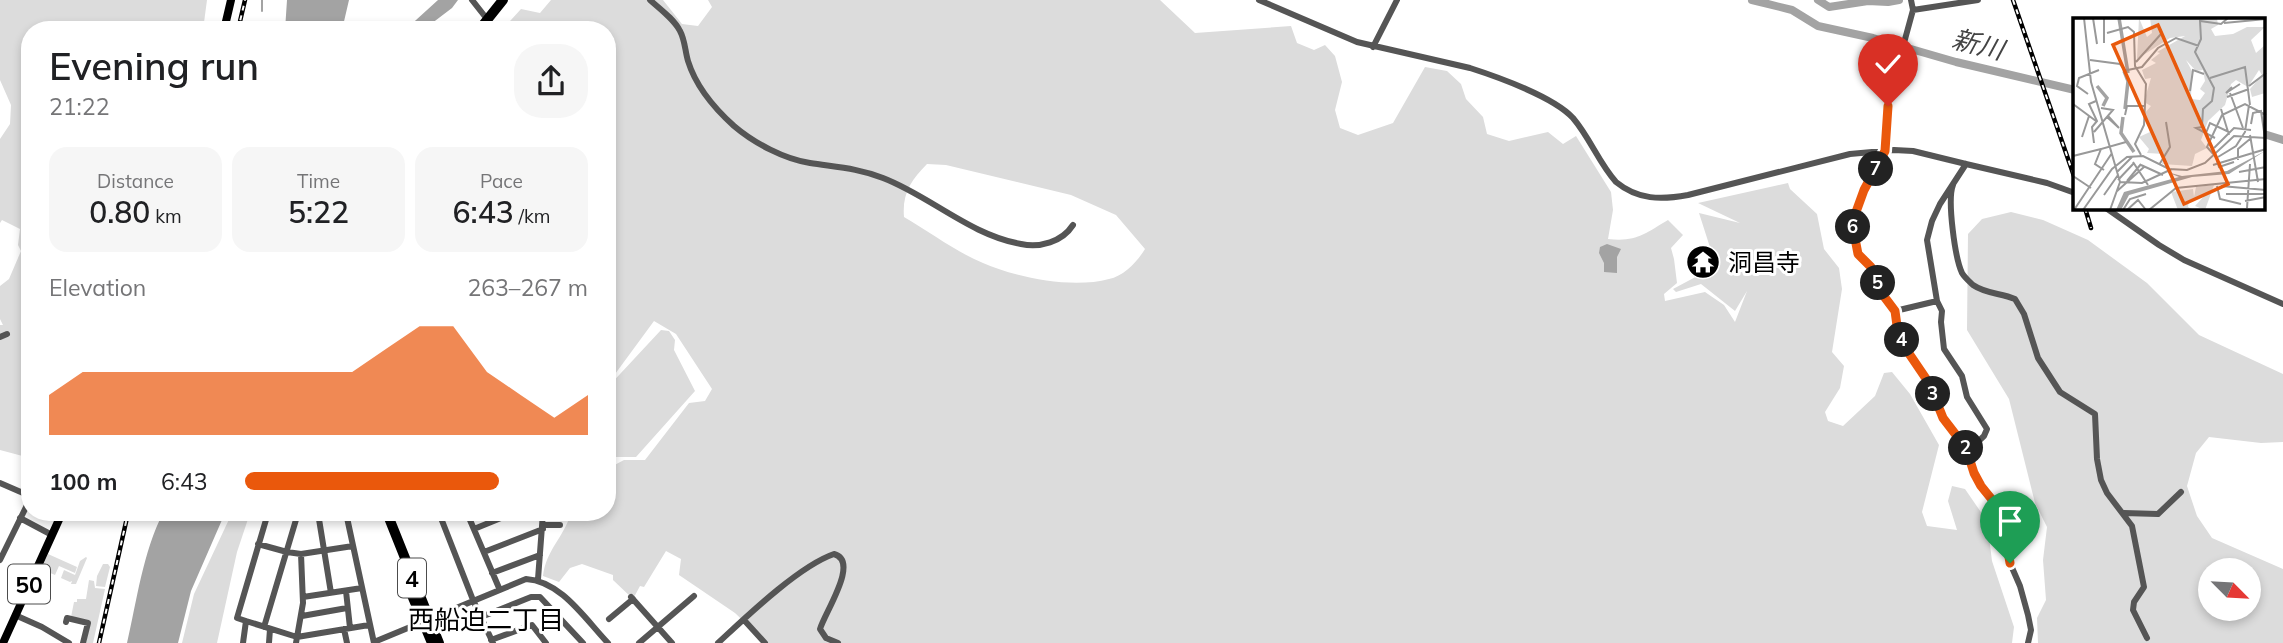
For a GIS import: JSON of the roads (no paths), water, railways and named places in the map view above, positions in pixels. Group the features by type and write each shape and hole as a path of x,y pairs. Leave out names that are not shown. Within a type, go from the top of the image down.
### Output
{"highway":[{"path":"487,21 495,0"},
{"path":"487,21 503,0"},
{"name":"4","path":"384,521 426,620 439,643"},
{"name":"4","path":"390,521 432,643"}],"main road":[{"path":"226,21 231,0"},
{"name":"50","path":"3,643 58,521"}],"street":[{"path":"650,0 681,33 689,64 707,97 737,128 771,149 793,159 849,167 883,178 918,194 965,223 1000,240 1020,244 1050,243 1065,235 1073,225"},
{"path":"1259,0 1357,42 1488,74 1559,107 1580,127 1616,182 1626,190 1646,197 1688,195 1850,154 1885,151 1913,152 2047,183 2073,192"},
{"path":"1373,47 1397,0"},
{"path":"1978,0 1912,5 1888,106 1885,151 1858,205 1853,228 1858,254 1871,267 1883,295 1895,311 1898,333 1929,383 1943,418 1968,452 1981,486 1998,507 2010,563 2028,614 2031,630 2028,643"},
{"path":"473,2 487,21"},
{"path":"1966,164 1940,204 1927,240 1937,301 1942,311 1944,349 1962,376 1967,397 1987,429 1984,436 1968,452"},
{"path":"1953,185 1953,233 1962,272 1976,288 2015,299 2024,314 2038,358 2060,392 2095,414 2101,480 2107,493 2132,526 2144,587 2134,602 2133,610 2147,638"},
{"path":"2109,210 2184,260 2283,304"},
{"path":"1895,311 1937,301"},
{"path":"0,483 21,494"},
{"path":"2124,513 2158,514 2181,492"},
{"path":"0,559 20,518"},
{"path":"26,521 52,535"},
{"path":"265,521 237,618 296,640 369,625"},
{"path":"269,643 267,628 296,521"},
{"path":"319,521 331,593"},
{"path":"348,521 374,642 521,579 538,579 558,591 604,642"},
{"path":"442,521 492,641 532,625 546,643"},
{"path":"470,521 499,589"},
{"path":"474,529 494,521"},
{"path":"538,579 543,521"},
{"path":"484,552 543,527 560,525"},
{"path":"258,544 302,554 354,546"},
{"path":"296,640 302,615 302,554"},
{"path":"718,643 727,640 744,620 810,567 830,554 836,554 844,561 843,576 820,629 826,638 838,643"},
{"path":"492,573 540,555"},
{"path":"303,597 362,588"},
{"path":"346,591 347,643"},
{"path":"481,617 531,597 540,597 583,643"},
{"path":"639,643 694,597"},
{"path":"610,619 632,598 672,643"},
{"path":"302,615 347,608"},
{"path":"15,615 69,643"},
{"path":"66,622 67,618 88,623 83,643"},
{"path":"744,620 765,643"},
{"path":"243,643 246,621"}],"waterway":[{"path":"262,0 262,11"},
{"name":"新川","path":"1752,0 1792,10 1818,26 2073,90"},
{"path":"1818,0 1829,7 1899,0"},
{"name":"新川","path":"2266,135 2283,140"}],"railway":[{"path":"240,21 245,0"},
{"path":"2013,0 2073,173"},
{"path":"2086,210 2091,228"},
{"path":"99,643 126,521"}],"place":[{"name":"洞昌寺","path":"1703,262"}],"district":[{"name":"西船迫二丁目","path":"486,619"}]}
